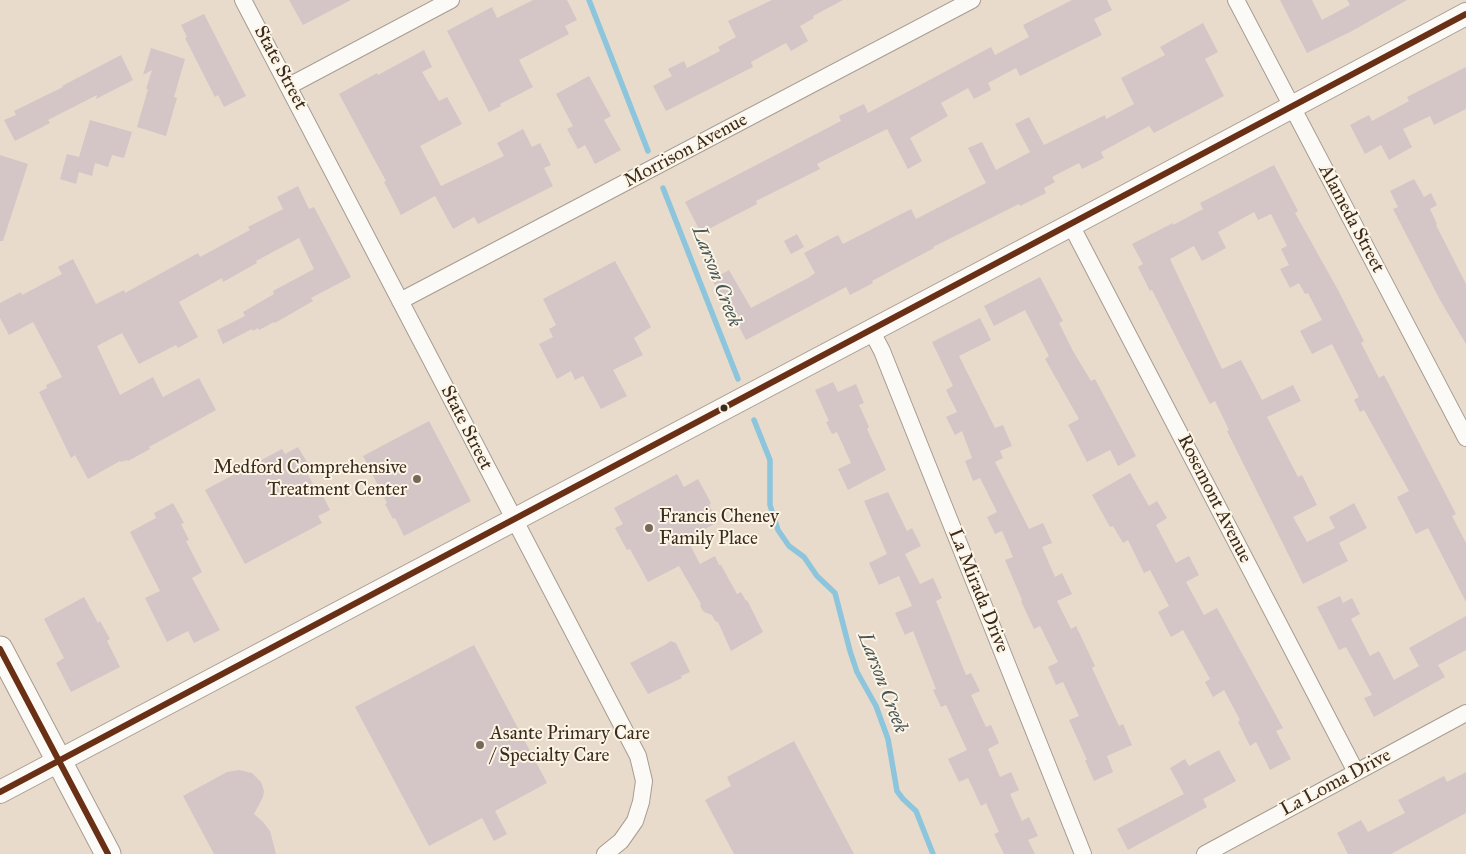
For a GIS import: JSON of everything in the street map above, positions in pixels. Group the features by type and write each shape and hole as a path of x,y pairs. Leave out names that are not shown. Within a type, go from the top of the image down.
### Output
{"main road":[{"path":"0,649 108,854"}],"street":[{"name":"State Street","path":"243,0 638,756 644,781 641,802 635,821 622,841 605,854"},
{"path":"289,86 451,0"},
{"name":"Morrison Avenue","path":"400,301 972,0"},
{"name":"Alameda Street","path":"1236,0 1466,438"},
{"path":"0,792 1466,14"},
{"name":"Rosemont Avenue","path":"1071,225 1356,772"},
{"name":"La Mirada Drive","path":"871,330 882,351 1083,854"},
{"name":"La Loma Drive","path":"1205,854 1466,713"}],"building":[{"path":"289,0 351,0 303,25"},
{"path":"533,0 567,0 577,20 565,26 569,34 519,60 533,87 500,104 501,106 489,112 447,31 492,7 497,18"},
{"path":"772,0 843,0 813,16 814,18 800,26 808,41 791,51 786,43 751,62 753,67 666,111 653,86 672,76 668,69 684,61 687,68 720,51 718,47 736,37 728,21"},
{"path":"1072,0 1107,0 1112,10 1094,19 1102,35 1020,76 1016,68 988,83 991,90 974,99 968,88 941,103 948,116 910,138 922,161 908,169 887,129 817,164 820,169 756,201 757,204 701,233 685,202 841,121 839,116 864,104 868,113 991,47 995,55 1029,37 1023,25"},
{"path":"1280,0 1312,0 1322,20 1350,5 1347,0 1407,0 1352,31 1307,53"},
{"path":"204,14 246,96 224,107 218,95 215,97 185,38 187,37 181,25"},
{"path":"1203,23 1218,52 1205,59 1224,96 1154,133 1149,126 1101,152 1104,158 1082,169 1079,163 1052,177 1055,182 1044,188 1046,193 1020,206 1019,204 933,247 850,295 846,287 746,340 712,280 729,270 751,308 815,273 804,253 838,235 843,244 911,209 916,219 986,183 968,148 982,142 996,170 1030,152 1015,124 1029,117 1044,145 1105,115 1106,119 1134,104 1121,78 1165,55 1160,47"},
{"path":"151,48 185,59 174,97 177,98 166,136 137,127 152,70 143,75"},
{"path":"424,50 432,67 422,72 439,101 447,97 462,124 420,146 441,186 504,156 497,143 523,129 532,147 540,143 551,165 544,168 553,186 478,224 474,217 453,229 435,196 401,215 384,182 386,181 339,94"},
{"path":"121,55 133,80 96,99 97,95 48,120 50,123 15,141 4,120 16,115 14,111"},
{"path":"1466,67 1466,109 1434,125 1430,116 1403,129 1412,147 1389,160 1381,145 1365,154 1350,125 1369,115 1372,121 1409,101 1407,97"},
{"path":"589,76 611,116 604,120 621,150 595,164 585,145 578,149 567,129 573,126 556,94"},
{"path":"90,120 132,132 124,158 112,155 108,167 95,163 92,176 79,172 76,184 60,179 67,154 79,157"},
{"path":"0,155 28,164 3,241 0,241"},
{"path":"1274,165 1298,211 1295,213 1364,341 1361,343 1379,378 1384,375 1456,514 1452,516 1466,543 1466,602 1428,528 1416,534 1397,497 1409,491 1364,410 1360,412 1354,400 1359,397 1332,344 1312,354 1300,331 1322,320 1308,293 1305,294 1299,283 1290,288 1280,269 1289,265 1281,249 1287,246 1271,214 1258,220 1254,212 1218,232 1226,248 1202,261 1194,246 1170,259 1222,369 1241,360 1262,400 1293,385 1301,401 1267,417 1298,477 1302,475 1317,505 1293,517 1307,542 1335,528 1329,517 1354,503 1367,528 1339,543 1348,561 1303,584 1227,431 1229,430 1215,401 1210,404 1152,290 1150,291 1138,267 1143,264 1132,244 1203,209 1200,203"},
{"path":"1414,179 1424,197 1431,193 1437,205 1430,209 1436,225 1466,284 1466,344 1440,300 1393,209 1398,207 1390,191"},
{"path":"298,186 309,209 314,207 351,277 311,298 313,301 275,323 259,330 258,328 253,331 252,329 223,344 217,330 245,316 243,312 274,294 273,291 314,269 299,238 256,261 257,263 223,282 222,278 179,302 198,337 178,348 176,345 139,364 122,333 97,346 120,395 153,377 163,397 199,378 216,410 149,447 150,449 128,461 120,461 88,479 75,455 71,458 39,392 47,388 46,385 62,377 33,322 9,335 0,318 0,303 21,292 22,295 62,274 58,267 73,259 96,304 124,290 125,293 198,253 200,257 250,230 248,227 283,209 277,197"},
{"path":"797,234 804,247 791,254 784,241"},
{"path":"615,261 651,327 634,338 643,355 613,370 627,396 601,409 583,376 575,380 571,371 557,379 539,344 553,337 549,329 556,325 543,299"},
{"path":"1040,277 1063,321 1059,323 1073,351 1091,381 1095,379 1136,456 1118,466 1110,450 1087,462 1068,425 1079,419 1045,359 1049,356 1025,310 994,326 984,306"},
{"path":"980,318 991,340 959,356 995,428 1003,425 1012,446 1000,451 1003,458 995,462 1029,529 1043,523 1052,543 1042,547 1055,577 1062,573 1072,594 1057,601 1071,629 1076,626 1095,666 1092,668 1119,726 1123,724 1132,745 1107,756 1113,772 1094,781 1069,720 1079,716 1063,682 1056,685 1048,667 1058,662 1040,626 1034,629 1021,601 1005,560 1013,557 1002,531 995,534 987,517 997,512 980,478 973,481 965,461 972,458 962,431 955,435 946,417 957,412 946,390 953,386 932,342"},
{"path":"833,382 838,392 856,384 864,403 859,405 869,427 867,429 886,470 848,490 838,469 851,463 837,432 832,434 826,422 829,421 815,390"},
{"name":"Medford Comprehensive Treatment Center","path":"429,421 471,501 404,536 385,504 387,503 363,456"},
{"path":"298,447 307,462 303,465 319,495 322,494 330,510 318,516 322,523 245,564 205,490 282,449 285,454"},
{"path":"1130,473 1149,506 1157,501 1167,518 1156,525 1176,563 1189,556 1199,575 1186,582 1204,615 1217,608 1283,728 1276,731 1291,759 1270,770 1256,742 1250,746 1238,722 1240,720 1224,690 1213,697 1205,682 1210,679 1183,630 1171,637 1158,612 1169,606 1150,570 1144,573 1128,540 1123,543 1113,526 1110,527 1092,495"},
{"name":"Francis Cheney Family Place","path":"677,474 684,487 698,479 711,503 709,505 718,522 687,539 700,564 715,556 737,594 741,592 747,600 763,632 731,651 718,622 715,621 712,615 704,612 679,566 648,582 630,549 627,550 615,528 623,524 614,508"},
{"path":"888,492 907,531 912,528 921,546 905,554 920,584 933,578 942,598 936,601 966,675 971,673 980,691 971,695 986,727 991,725 999,743 988,749 1000,777 1011,772 1019,790 1010,794 1022,821 1029,817 1038,836 1028,840 1035,854 1004,854 994,834 999,832 986,803 981,806 968,778 959,782 948,759 967,750 946,705 941,707 933,690 936,689 913,631 905,635 895,613 912,606 899,576 879,585 869,563 887,554 864,501"},
{"path":"173,503 184,523 181,524 189,540 186,541 202,572 192,578 220,630 194,643 188,631 167,642 145,598 160,591 130,532 156,518 154,513"},
{"path":"1340,596 1343,603 1352,598 1360,614 1351,619 1370,656 1379,651 1394,680 1419,666 1409,648 1466,616 1466,650 1438,665 1445,677 1374,717 1364,698 1372,695 1346,647 1339,650 1317,607"},
{"path":"84,597 98,623 100,621 110,639 107,641 120,667 71,692 56,663 64,658 44,619"},
{"path":"671,641 676,643 690,672 681,676 682,678 648,694 630,663"},
{"name":"Asante Primary Care / Specialty Care","path":"474,645 547,783 495,811 507,834 494,841 482,818 429,846 355,707"},
{"path":"794,741 854,854 734,854 705,800 731,786 727,777"},
{"path":"1219,750 1236,781 1203,799 1207,807 1128,850 1117,829 1184,794 1170,768 1185,759 1189,766"},
{"path":"239,770 252,773 261,782 264,791 263,797 254,814 270,831 276,854 214,854 183,796 227,772"},
{"path":"1466,772 1466,813 1391,854 1348,854 1337,833 1361,820 1368,832 1405,813 1398,800 1444,776 1447,782"}],"waterway":[{"name":"Larson Creek","path":"589,0 648,151"},
{"name":"Larson Creek","path":"663,188 738,379"},
{"name":"Larson Creek","path":"754,420 770,460 770,505 778,530 789,546 804,557 817,576 835,593 857,672 876,706 888,739 897,791 916,811 933,854"}],"transit line":[{"path":"0,792 1466,14"},
{"path":"0,649 108,854"}],"place":[{"name":"Medford Comprehensive Treatment Center","path":"417,479"},
{"name":"Francis Cheney Family Place","path":"649,528"},
{"name":"Asante Primary Care / Specialty Care","path":"480,745"}]}
